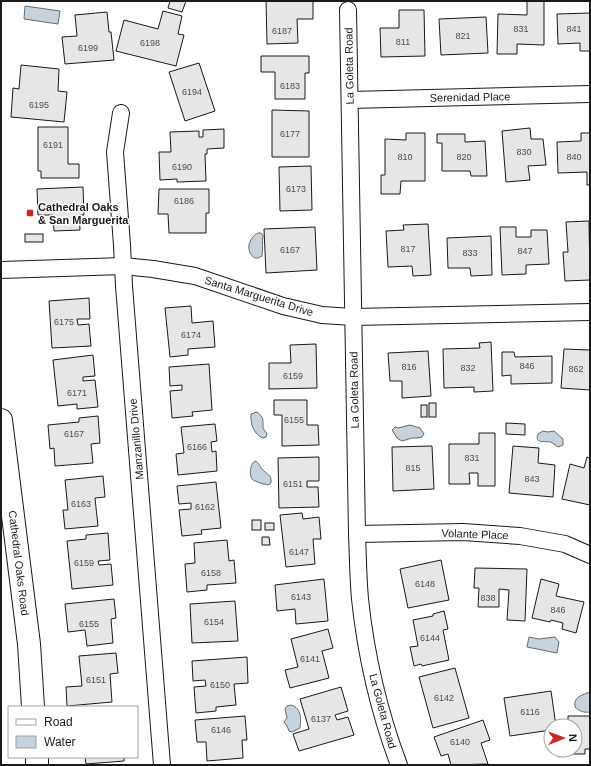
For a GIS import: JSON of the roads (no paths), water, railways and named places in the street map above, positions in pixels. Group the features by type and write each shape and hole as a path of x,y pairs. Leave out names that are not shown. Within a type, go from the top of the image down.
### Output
{"main road":[{"name":"Cathedral Oaks Road","path":"1,420 29,644 33,706"}],"street":[{"name":"La Goleta Road","path":"348,10 357,534 360,598 368,654 378,699 399,765"},
{"name":"Serenidad Place","path":"350,100 590,94"},
{"name":"Manzanillo Drive","path":"121,113 115,152 162,765"},
{"name":"Santa Marguerita Drive","path":"1,270 123,266 153,268 194,276 283,306 322,315 353,317 590,312"},
{"name":"Volante Place","path":"357,534 463,532 520,536 565,544 590,555"}],"water":[{"path":"25,6 60,11 58,24 24,19"},
{"path":"258,233 263,235 262,256 255,258 250,252 249,245 252,238"},
{"path":"257,412 262,417 263,428 267,434 266,437 263,438 257,434 251,421 251,414"},
{"path":"410,425 420,428 424,434 422,437 402,441 397,438 392,430 395,427 398,428"},
{"path":"543,431 554,431 563,439 563,445 558,447 551,442 539,441 537,437 538,434"},
{"path":"255,461 270,476 271,483 268,485 252,479 250,470 253,462"},
{"path":"529,637 539,639 555,637 559,642 557,653 527,647"},
{"path":"590,692 590,712 580,711 575,707 575,701 581,695"},
{"path":"291,705 299,711 300,715 300,728 292,732 289,731 284,722 287,718 285,709 287,706"}],"place":[{"name":"Cathedral Oaks & San Marguerita","path":"30,213"}]}
